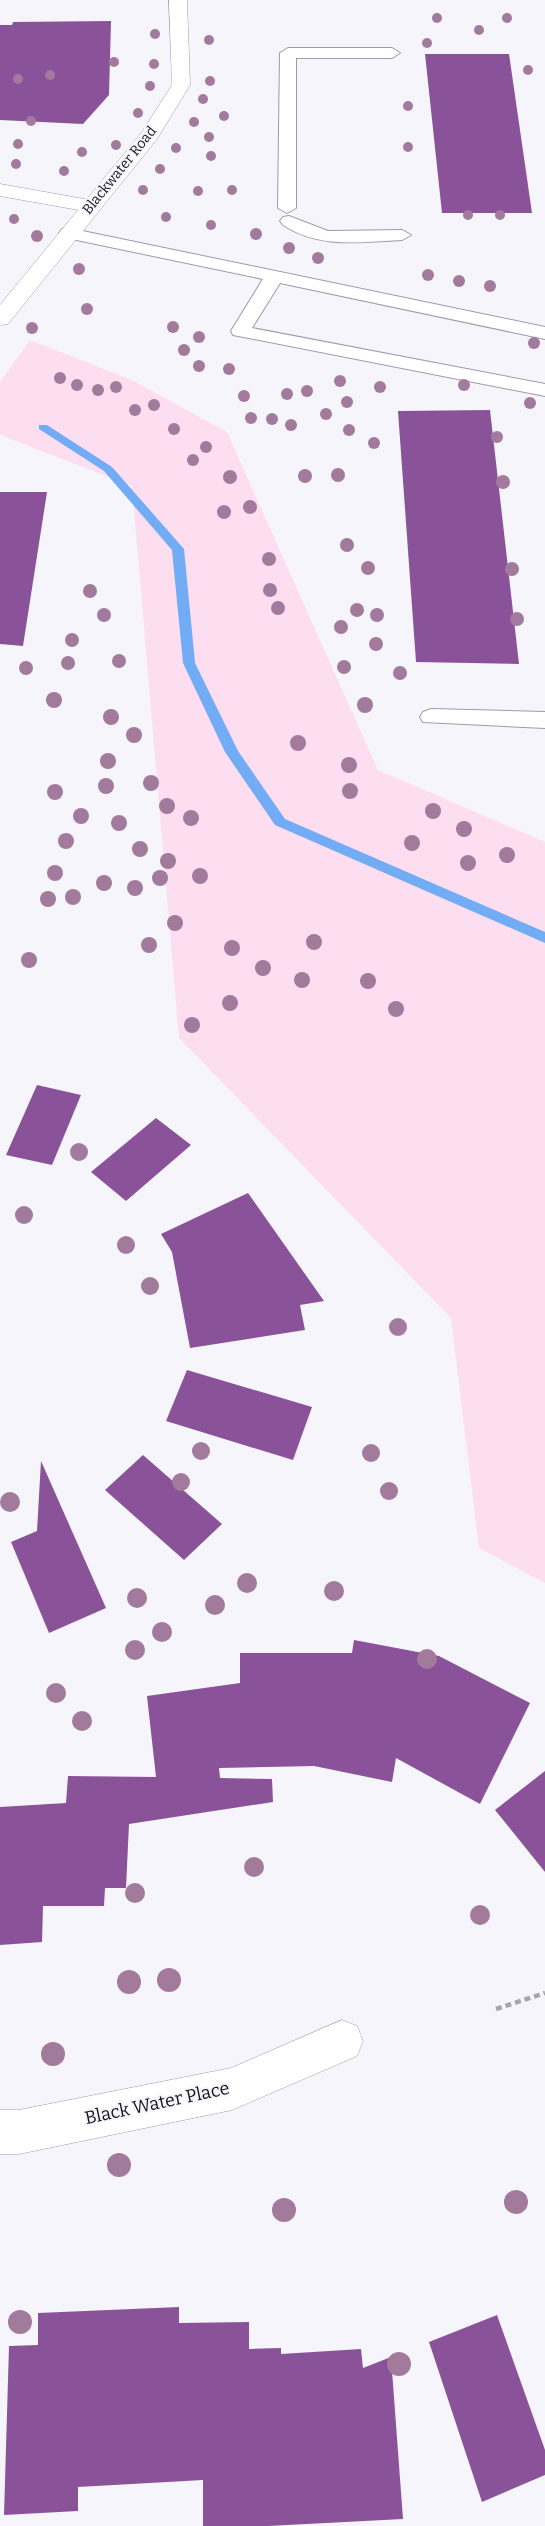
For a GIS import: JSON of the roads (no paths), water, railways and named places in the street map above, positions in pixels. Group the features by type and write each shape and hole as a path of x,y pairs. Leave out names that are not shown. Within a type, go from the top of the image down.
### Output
{"street":[{"name":"Blackwater Road","path":"0,319 150,135 181,85 178,0"},
{"path":"0,190 90,206"},
{"name":"Black Water Place","path":"0,2132 19,2132 232,2089 342,2041"}],"lane":[{"path":"392,53 288,53 288,215 301,232 320,236 402,235"},
{"path":"68,233 545,333"},
{"path":"274,277 240,331 545,390"},
{"path":"431,717 545,720"}],"waterway":[{"path":"43,427 108,469 178,549 189,663 232,752 280,822 545,938"}]}
